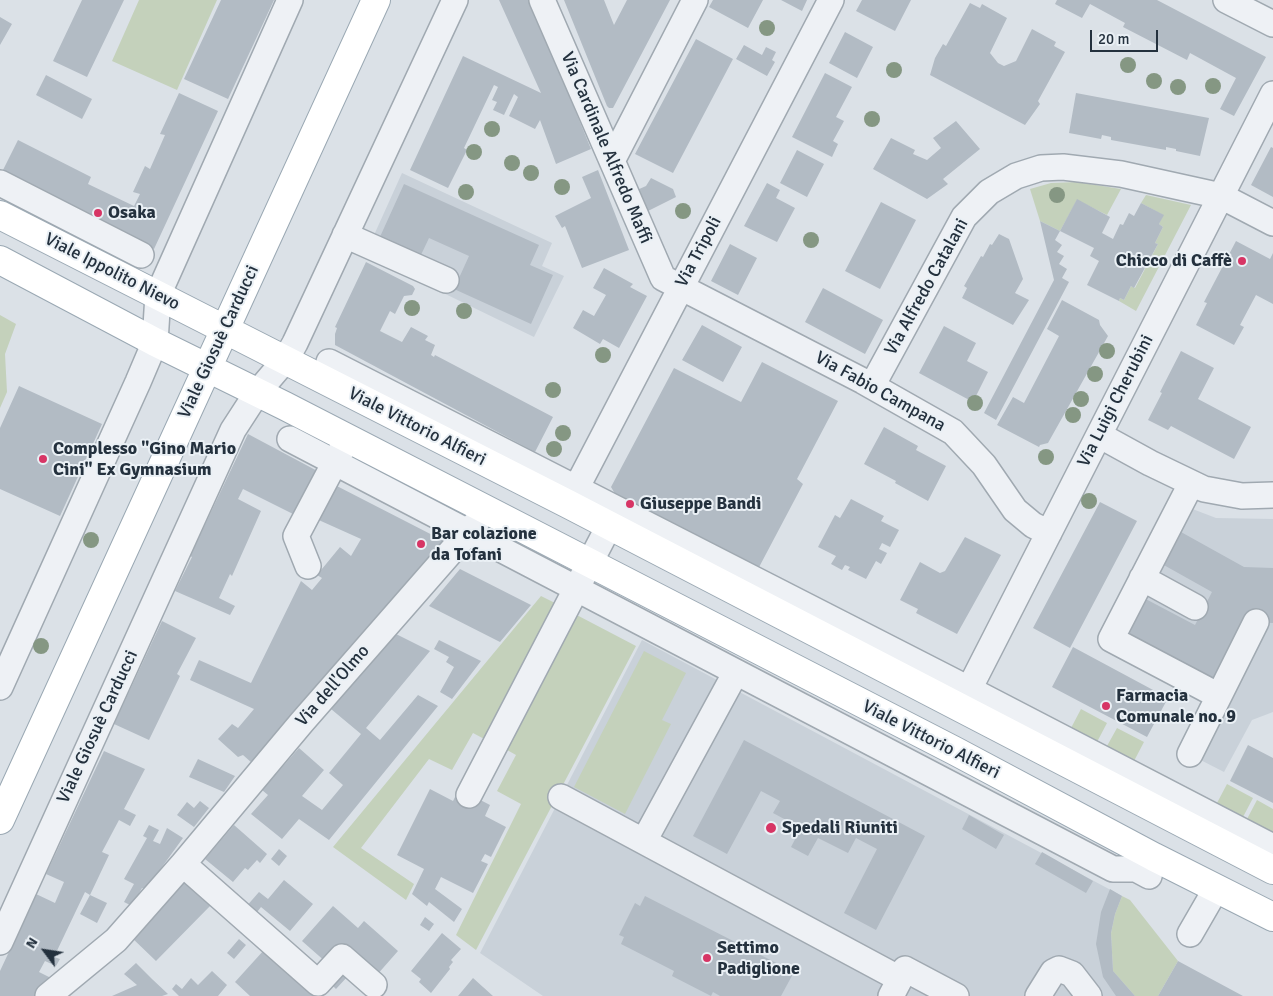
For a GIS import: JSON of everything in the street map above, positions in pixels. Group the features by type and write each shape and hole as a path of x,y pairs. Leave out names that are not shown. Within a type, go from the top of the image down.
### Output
{"main road":[{"name":"Viale Giosuè Carducci","path":"0,820 376,0"},
{"name":"Viale Ippolito Nievo","path":"0,215 225,329"},
{"path":"0,260 206,368"},
{"name":"Viale Vittorio Alfieri","path":"225,329 572,496 609,526 964,698 1273,870"},
{"name":"Viale Vittorio Alfieri","path":"206,368 285,406 590,562 1154,857 1273,917"}],"street":[{"path":"0,687 155,342 158,295 230,110 288,0"},
{"name":"Viale Giosuè Carducci","path":"285,406 281,388 286,360 455,0"},
{"name":"Via Cardinale Alfredo Maffi","path":"542,0 663,278 681,288"},
{"path":"612,162 695,0"},
{"name":"Via Tripoli","path":"572,496 831,0"},
{"path":"1226,0 1273,24"},
{"name":"Via Luigi Cherubini","path":"964,698 1273,94"},
{"name":"Via Alfredo Catalani","path":"872,386 964,217 974,206 1001,184 1031,171 1063,166 1121,174 1221,196 1273,223"},
{"name":"Viale Ippolito Nievo","path":"0,183 141,255"},
{"path":"345,235 446,280"},
{"name":"Via Fabio Campana","path":"681,288 872,386 953,432 984,465 1015,510 1033,526 1049,533"},
{"name":"Viale Giosuè Carducci","path":"0,942 233,430 257,393 286,360"},
{"path":"329,362 572,496 964,698 1273,847"},
{"path":"1099,435 1190,484 1204,489 1242,496 1273,495"},
{"path":"290,439 1113,869 1136,869 1149,876 1154,857"},
{"path":"308,566 296,536 348,439"},
{"path":"1190,484 1111,639 1219,696"},
{"name":"Via dell'Olmo","path":"48,996 116,940 302,722 487,510"},
{"path":"469,795 609,526"},
{"path":"1142,578 1196,607"},
{"path":"1190,754 1256,622"},
{"path":"644,842 736,672"},
{"path":"561,797 644,842 895,988 905,968 956,996"},
{"path":"182,864 318,982 342,957 374,985"},
{"path":"1190,934 1216,889"},
{"path":"1038,996 1053,972 1059,969 1072,974 1089,996"}],"shaded area":[{"path":"402,173 552,243 542,266 564,276 534,337 365,255"},
{"path":"1169,500 1216,518 1273,519 1273,712 1252,720 1224,772 1181,750 1208,695 1099,639"},
{"name":"Spedali Riuniti","path":"642,640 1122,896 1115,914 1111,933 1113,970 1135,996 543,996 480,953"}],"green space":[{"path":"139,0 217,0 177,90 112,61"},
{"path":"1077,182 1121,189 1107,215 1077,200 1060,231 1040,221 1030,189 1051,183"},
{"path":"1146,195 1191,205 1136,311 1119,301 1120,298 1124,300 1131,286 1135,288 1158,244 1155,243 1163,227 1159,224 1163,215 1141,203"},
{"path":"0,315 16,324 5,354 7,392 0,408"},
{"path":"541,596 561,606 488,741 473,733 452,770 429,759 361,848 414,884 406,900 333,847"},
{"path":"571,612 636,646 476,950 456,935 521,804 497,791 516,755 500,746"},
{"path":"644,651 686,673 662,720 671,724 625,814 574,787"},
{"path":"1081,709 1107,723 1097,742 1071,728"},
{"path":"1117,728 1144,742 1134,761 1107,746"},
{"path":"1227,784 1253,798 1243,817 1217,803"},
{"path":"1257,800 1273,809 1273,833 1247,819"},
{"path":"1122,896 1130,900 1178,961 1158,996 1135,996 1113,971 1111,933 1115,914"}],"building":[{"path":"82,0 124,0 87,77 53,61"},
{"path":"221,0 274,0 228,99 184,79"},
{"path":"499,0 530,0 591,149 556,164 540,120 535,129 509,116 518,97 514,94 504,115 493,110 497,102 492,100 498,87 494,85 464,148 467,150 448,188 410,170 463,56 541,93"},
{"path":"564,0 604,0 614,25 627,0 670,0 613,108 607,106"},
{"path":"713,0 763,0 748,28 709,7"},
{"path":"781,0 807,0 802,11"},
{"path":"862,0 911,0 895,31 856,11"},
{"path":"1057,0 1157,0 1266,57 1234,116 1220,109 1236,78 1190,53 1187,60 1123,27 1125,23 1090,4 1082,18 1055,4"},
{"path":"970,3 980,8 982,4 1007,18 990,53 998,63 1004,66 1016,61 1032,29 1056,42 1054,46 1065,52 1038,101 1040,104 1025,125 930,75 935,58 943,44 946,46"},
{"path":"0,17 12,24 0,45"},
{"path":"845,32 873,47 857,78 829,63"},
{"path":"696,39 733,59 673,173 635,154"},
{"path":"744,45 762,55 766,47 776,52 772,60 775,62 767,76 736,59"},
{"path":"825,73 852,87 836,117 844,121 833,141 838,144 832,157 792,137"},
{"path":"46,75 92,99 82,119 36,95"},
{"path":"179,93 218,111 154,249 2,172 18,140 91,177 88,184 134,206 140,194 133,192 145,166 150,169 165,135 160,134"},
{"path":"1076,93 1209,118 1200,156 1166,147 1166,150 1111,140 1111,137 1102,135 1101,139 1069,133"},
{"path":"956,121 980,149 943,179 948,184 927,199 873,169 891,138 915,150 913,154 927,160 941,148 933,138"},
{"path":"1271,147 1273,148 1273,197 1251,185"},
{"path":"797,150 824,164 807,197 780,183"},
{"path":"598,170 629,250 582,268 565,226 562,228 555,216 591,198 582,177"},
{"path":"651,178 673,189 676,197 646,212 637,190 646,186"},
{"path":"767,183 780,190 776,198 795,208 777,242 744,226"},
{"path":"404,184 539,245 530,265 553,275 531,324 454,289 469,256 429,238 420,257 379,239"},
{"path":"1077,199 1110,217 1102,233 1113,239 1120,224 1123,225 1129,213 1134,216 1141,203 1164,215 1159,224 1163,227 1155,243 1158,244 1134,288 1131,286 1124,300 1120,298 1119,301 1087,285 1099,261 1090,256 1094,248 1060,231"},
{"path":"881,202 916,220 880,289 845,271"},
{"path":"1040,221 1060,231 1055,240 1062,245 1057,252 1064,256 1059,264 1067,269 1062,278 1069,282 996,420 984,413 1054,280"},
{"path":"999,234 1009,239 1023,279 1015,293 1029,300 1013,325 962,298 967,288 964,286 981,256 983,257 990,244 992,245"},
{"path":"1236,241 1270,259 1273,253 1273,304 1256,295 1240,325 1244,327 1234,345 1196,325 1207,303 1204,302"},
{"path":"730,244 757,258 738,295 711,281"},
{"path":"366,262 413,286 415,289 412,295 404,296 395,314 390,311 380,331 402,342 411,327 428,336 425,340 435,345 431,355 434,357 435,355 553,417 535,452 335,345 337,328 335,327"},
{"path":"604,268 633,284 630,287 647,296 619,348 603,339 600,344 573,328 583,310 594,316 606,295 593,288"},
{"path":"823,288 883,320 865,354 805,322"},
{"path":"1062,300 1099,320 1100,325 1108,336 1048,443 1039,447 997,425 1013,397 1024,403 1059,336 1047,329"},
{"path":"702,325 742,347 723,382 682,360"},
{"path":"944,326 976,343 967,361 988,372 973,402 919,373"},
{"path":"1181,351 1214,368 1198,399 1251,427 1234,459 1171,426 1168,430 1148,420"},
{"path":"762,362 838,401 797,479 803,484 757,571 617,497 611,487 674,368 741,402"},
{"name":"Complesso \"Gino Mario Cini\" Ex Gymnasium","path":"19,386 102,424 60,516 0,489 0,428"},
{"path":"884,427 918,446 916,450 946,466 928,501 864,464"},
{"path":"248,434 323,474 301,518 243,489 238,499 261,511 232,576 230,574 219,598 235,606 230,615 175,591"},
{"path":"331,483 446,542 252,763 243,755 238,757 218,739 232,724 238,728 254,709 190,680 199,660 251,683 301,581 312,590 322,578 317,575 340,547 351,556 361,539 312,517"},
{"path":"851,499 884,516 881,521 899,530 890,547 882,543 879,549 887,553 881,564 876,561 866,579 848,570 850,567 845,565 842,570 831,564 836,556 818,547 835,515 840,518"},
{"path":"1100,502 1137,521 1070,648 1033,628"},
{"path":"1181,532 1244,567 1273,568 1273,623 1245,622 1212,686 1120,637 1140,596 1195,625 1212,592 1162,564"},
{"path":"965,537 1001,555 957,634 916,613 918,609 900,600 920,562 940,573 945,571"},
{"path":"460,569 531,605 500,642 429,606"},
{"path":"162,621 196,638 177,674 180,676 149,740 114,724"},
{"path":"396,634 430,651 366,728 380,740 418,695 438,706 329,840 299,819 282,839 251,814 268,795 262,790 299,748 324,770 302,796 322,810 343,785 329,773 361,734 331,709"},
{"path":"439,640 481,661 452,699 440,692 454,667 446,662 449,657 434,649"},
{"path":"1073,647 1168,698 1147,737 1052,687"},
{"path":"744,740 925,836 876,930 844,913 877,849 856,838 848,853 818,838 808,856 791,847 801,828 773,813 780,801 761,791 727,854 693,836"},
{"path":"1248,745 1273,758 1273,803 1230,781"},
{"path":"104,751 145,769 124,809 136,815 130,826 119,820 102,852 109,855 90,895 85,892 54,957 60,959 56,966 45,961 39,972 57,981 40,996 0,996 0,971 36,894 55,903 64,882 46,874"},
{"path":"198,759 235,776 224,792 189,777"},
{"path":"430,789 453,801 459,789 490,805 485,816 506,827 491,857 485,854 481,861 488,864 473,893 441,877 435,889 462,909 454,922 429,902 427,906 412,894 424,869 397,855"},
{"path":"200,801 209,808 194,827 177,815 187,802 194,808"},
{"path":"969,815 1004,835 996,849 962,829"},
{"path":"149,825 159,830 153,841 160,844 167,828 183,838 146,889 142,888 132,906 124,902 134,884 124,879 147,838 143,836"},
{"path":"234,825 267,854 260,863 257,860 248,870 245,868 233,882 205,859"},
{"path":"279,849 287,856 279,866 271,859"},
{"path":"1042,852 1093,881 1086,893 1035,864"},
{"path":"186,879 212,904 156,961 130,936"},
{"path":"284,880 313,904 290,931 261,907 254,916 245,908 259,892 268,899"},
{"path":"1110,889 1122,896 1115,914 1111,933 1113,971 1135,996 1116,996 1103,977 1096,944 1101,912"},
{"path":"90,895 107,903 97,923 80,914"},
{"name":"Settimo Padiglione","path":"645,896 794,972 781,996 720,996 713,992 711,996 672,976 674,971 621,944 624,937 619,935 635,903 640,906"},
{"path":"333,906 358,928 364,921 398,951 376,976 327,963 302,941"},
{"path":"425,917 434,924 429,931 420,925"},
{"path":"442,933 461,949 451,960 453,962 449,967 450,969 431,993 419,982 421,979 411,971"},
{"path":"239,939 246,945 234,959 227,953"},
{"path":"264,950 314,995 250,996 235,982"},
{"path":"1178,961 1243,996 1158,996"},
{"path":"136,963 168,994 162,996 112,996 137,985 124,974"},
{"path":"339,967 348,976 336,989 327,980"},
{"path":"212,971 227,985 218,996 179,996 172,989 176,984 182,989 191,978 198,985"},
{"path":"473,978 493,996 458,996"}],"place":[{"name":"Osaka","path":"98,213"},
{"name":"Chicco di Caffè","path":"1242,261"},
{"name":"Complesso \"Gino Mario Cini\" Ex Gymnasium","path":"43,459"},
{"name":"Giuseppe Bandi","path":"630,504"},
{"name":"Bar colazione da Tofani","path":"421,544"},
{"name":"Farmacia Comunale no. 9","path":"1106,706"},
{"name":"Spedali Riuniti","path":"771,828"},
{"name":"Settimo Padiglione","path":"707,958"}]}
